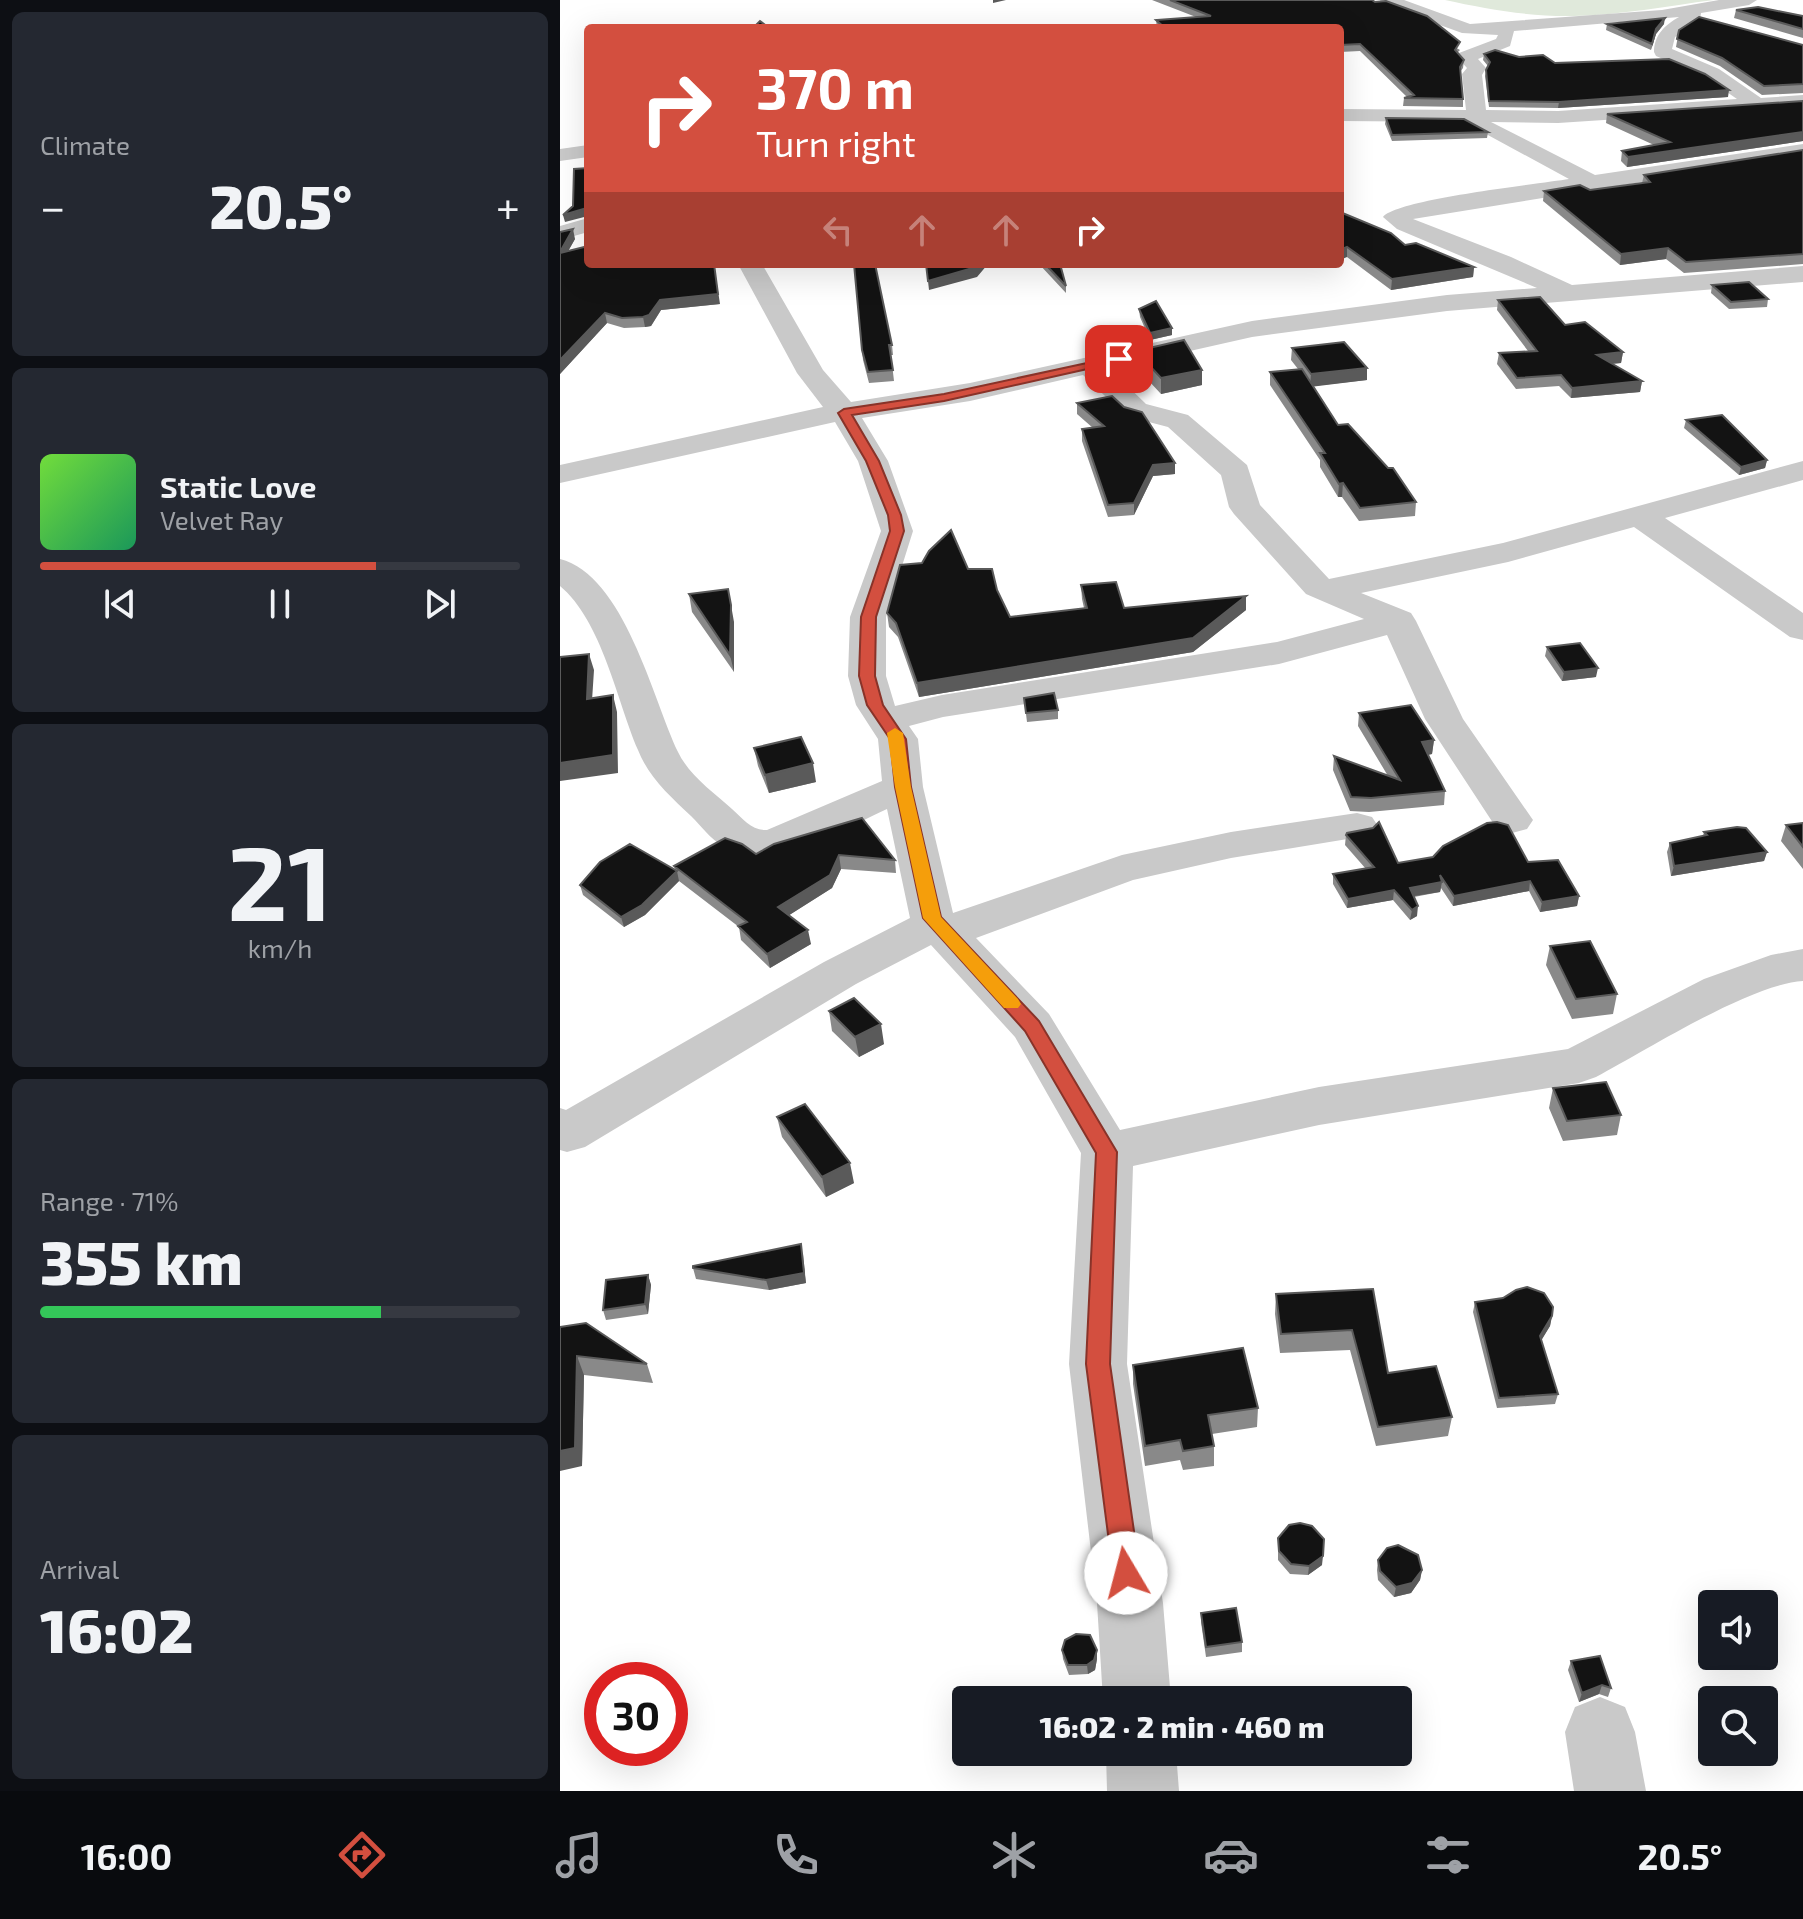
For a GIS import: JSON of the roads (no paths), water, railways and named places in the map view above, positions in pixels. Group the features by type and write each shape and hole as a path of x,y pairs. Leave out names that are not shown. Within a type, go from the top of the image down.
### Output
{"street":[{"path":"1388,0 1468,29 1685,14 1749,0"},
{"path":"1637,0 1717,23"},
{"path":"1685,14 1669,31 1662,44 1663,52 1712,73 1756,103"},
{"path":"1471,118 1472,74 1477,68 1466,57 1504,42 1507,33 1500,27"},
{"path":"1344,115 1471,118 1604,116 1803,101"},
{"path":"1344,118 1365,138"},
{"path":"1471,118 1591,182"},
{"path":"1571,294 1502,262 1405,224 1395,217 1408,211 1803,150"},
{"path":"560,155 584,152"},
{"path":"560,233 584,226"},
{"path":"752,268 811,373 844,413 873,461 894,515 897,531 868,617 867,676 875,705 898,739 903,787 932,918 1032,1026 1107,1152 1098,1364 1130,1603 1136,1686"},
{"path":"560,474 844,413 931,400 1252,329 1447,303 1803,274"},
{"path":"1090,366 1136,410 1178,421 1236,472 1245,507 1318,587 1398,621 1444,719 1512,820"},
{"path":"1325,590 1508,552 1803,470"},
{"path":"1641,517 1803,629"},
{"path":"560,569 589,593 629,671 658,752 672,776 736,836 753,844 774,843 903,787"},
{"path":"887,720 942,706 1279,653 1398,621"},
{"path":"562,1132 840,973 941,928 1122,869 1231,845 1357,826"},
{"path":"1107,1152 1319,1106 1579,1065 1721,990 1787,966 1803,965"},
{"path":"1142,1766 1143,1791"}]}
